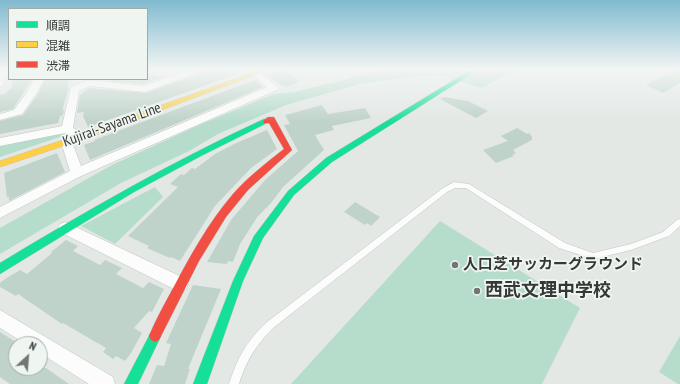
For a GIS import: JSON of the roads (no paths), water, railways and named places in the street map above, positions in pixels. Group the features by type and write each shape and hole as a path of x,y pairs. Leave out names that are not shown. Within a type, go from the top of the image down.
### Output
{"street":[{"path":"0,117 18,112 35,87"},
{"path":"67,129 74,90 81,87"},
{"path":"126,87 145,89 151,87"},
{"name":"Kujirai-Sayama Line","path":"0,164 81,137 211,87"},
{"path":"0,213 77,173 274,88 273,87"},
{"path":"200,384 238,281 259,236 291,193 329,160 447,87"},
{"path":"0,269 118,197 235,136 271,119 288,150 258,174 223,213 180,284 131,384"},
{"path":"0,142 67,129 81,137"},
{"path":"67,142 77,173"},
{"path":"65,228 180,284"},
{"path":"0,318 106,384"}],"lane":[{"path":"234,384 242,360 252,344 270,326 445,190 454,185 467,186 562,246 593,256 631,247 666,234 680,222"}],"place":[{"name":"人口芝サッカーグラウンド","path":"455,265"},
{"name":"西武文理中学校","path":"477,291"}]}
